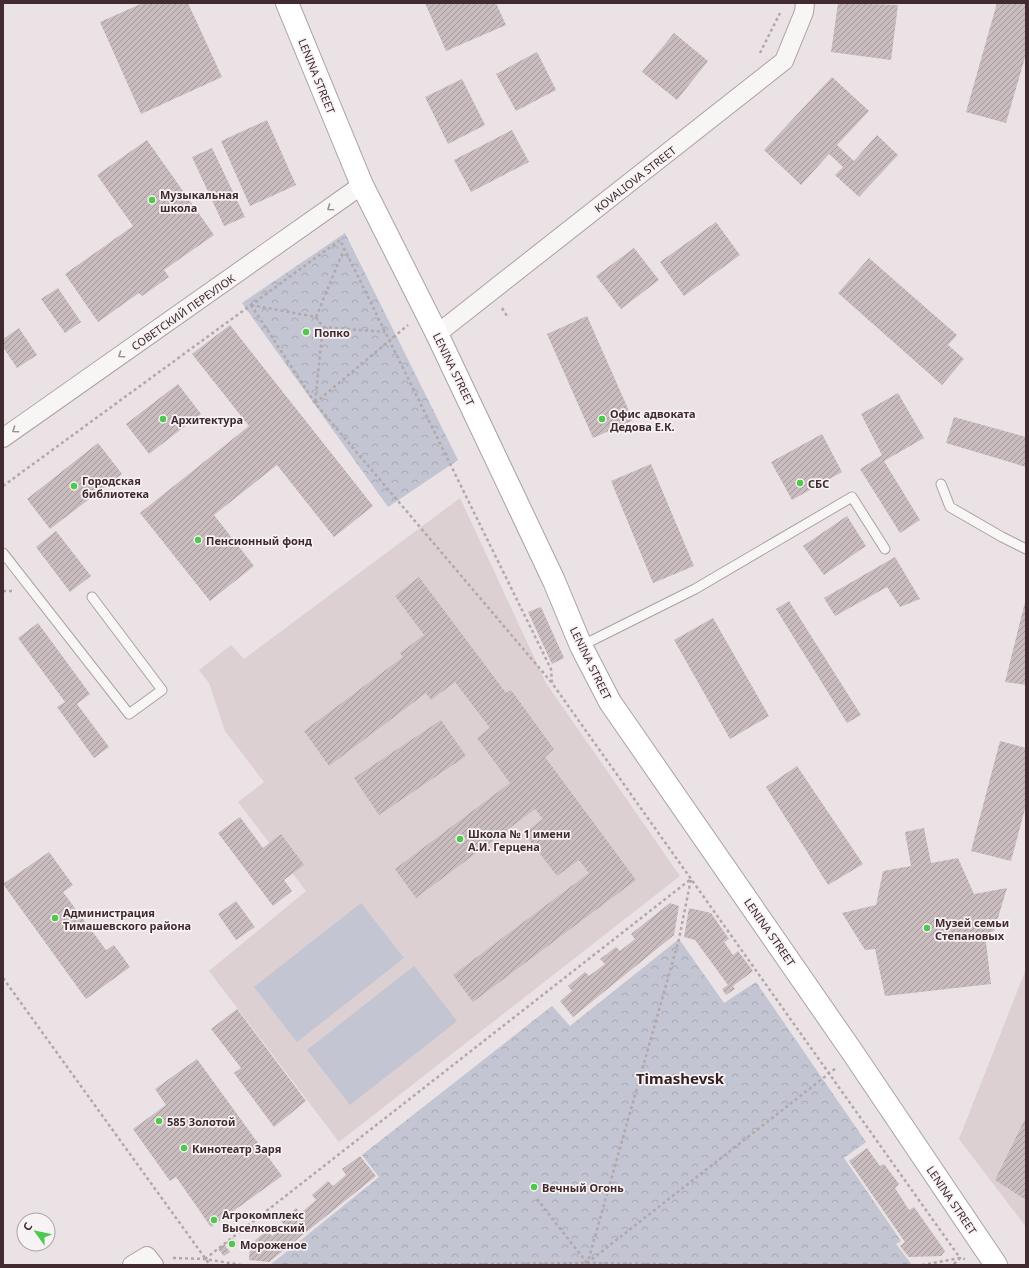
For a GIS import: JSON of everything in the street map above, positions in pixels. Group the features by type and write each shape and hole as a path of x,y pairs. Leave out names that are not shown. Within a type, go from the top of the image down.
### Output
{"main road":[{"name":"LENINA STREET","path":"287,3 362,185 437,334 554,581 581,646 610,702 840,1033 995,1264"}],"street":[{"name":"KOVALIOVA STREET","path":"437,334 784,61 804,12 805,3"},
{"name":"СОВЕТСКИЙ ПЕРЕУЛОК","path":"3,438 362,185"}],"lane":[{"path":"940,484 950,507 1026,549"},
{"path":"581,646 695,590 852,497 885,549"},
{"path":"3,553 128,714 162,690 92,597"}],"path":[{"path":"3,486 340,240 551,669 552,683"},
{"path":"316,316 344,249"},
{"path":"251,305 316,316 323,327 315,403"},
{"path":"251,305 315,403 552,683 960,1258"},
{"path":"323,327 385,332"},
{"path":"315,403 390,341"},
{"path":"205,1260 691,879"},
{"path":"587,1265 679,939 691,879"},
{"path":"3,978 210,1265"},
{"path":"587,1265 829,1073"},
{"path":"537,1199 587,1265"},
{"path":"953,1265 960,1258"},
{"path":"922,1265 960,1258 995,1264"},
{"path":"144,1262 205,1260 241,1265"},
{"path":"395,1265 715,1265"}],"shaded area":[{"name":"Школа № 1 имени А.И. Герцена","path":"460,498 546,683 680,876 339,1142 209,971 306,891 238,802 264,782 225,731 209,683 199,670 231,645 244,659"},
{"path":"1026,969 1026,1227 959,1139"}],"green space":[{"path":"345,233 458,460 388,507 242,303"},
{"path":"361,903 404,958 297,1042 254,987"},
{"path":"679,939 724,1003 756,982 866,1142 844,1158 901,1241 896,1244 912,1265 270,1265 379,1177 362,1155 552,1006 570,1026"},
{"path":"414,966 457,1021 350,1105 307,1050"}],"building":[{"path":"143,3 188,3 222,77 141,114 100,22"},
{"path":"425,3 496,3 506,25 446,51"},
{"path":"838,3 898,5 891,60 831,52"},
{"path":"997,3 1026,3 1026,54 1006,123 966,112"},
{"path":"674,33 708,61 677,100 642,72"},
{"path":"537,52 556,90 516,111 496,74"},
{"path":"832,77 869,111 837,145 854,161 877,135 898,155 859,197 835,175 843,167 829,154 801,185 764,150"},
{"path":"462,79 485,125 448,144 425,97"},
{"path":"267,120 296,185 250,206 221,141"},
{"path":"512,130 529,162 471,192 454,160"},
{"path":"147,140 214,235 164,270 169,277 142,296 139,293 98,322 65,274 133,226 97,175"},
{"path":"212,148 245,217 224,226 192,157"},
{"path":"716,222 740,255 684,296 660,262"},
{"path":"634,248 659,280 621,309 596,276"},
{"path":"869,258 957,335 948,345 964,359 942,385 838,293"},
{"path":"58,288 81,322 65,333 41,299"},
{"path":"587,316 633,420 593,438 547,334"},
{"path":"230,325 373,506 334,537 277,465 214,515 254,566 210,601 140,513 249,426 192,354"},
{"path":"19,328 37,355 17,368 3,347 3,339"},
{"name":"Архитектура","path":"178,384 201,414 149,454 126,424"},
{"path":"898,393 924,438 884,461 920,520 900,533 860,469 882,455 861,414"},
{"path":"954,417 1026,437 1026,467 946,443"},
{"path":"822,434 842,472 792,500 771,462"},
{"name":"Городская библиотека","path":"98,443 122,474 50,529 27,499"},
{"path":"651,464 694,566 653,583 611,481"},
{"path":"847,516 866,546 824,575 803,546"},
{"path":"56,531 91,576 70,592 36,547"},
{"path":"895,557 920,599 900,607 887,587 835,616 824,598"},
{"path":"419,577 506,693 511,690 554,749 545,757 636,880 473,1002 453,975 589,873 579,860 557,876 524,833 543,819 535,809 416,898 395,869 510,783 477,738 490,728 455,682 431,700 426,693 329,766 304,731 403,657 400,653 424,635 395,596"},
{"path":"789,601 861,715 847,723 776,609"},
{"path":"1026,602 1026,685 1005,682"},
{"path":"541,607 564,658 552,664 528,612"},
{"path":"713,618 769,716 730,739 674,640"},
{"path":"38,623 90,694 77,704 109,747 94,758 57,707 65,702 18,638"},
{"path":"441,720 466,756 379,815 354,778"},
{"path":"1000,741 1026,748 1026,805 1011,861 971,851"},
{"path":"797,766 863,864 828,885 766,787"},
{"path":"240,817 263,848 281,834 304,865 284,880 292,891 273,906 218,833"},
{"path":"924,828 931,863 958,858 974,894 1007,888 994,931 985,934 991,984 885,996 875,949 865,950 842,913 876,905 883,871 911,866 905,832"},
{"name":"Администрация Тимашевского района","path":"49,852 73,885 63,892 106,950 114,945 130,967 86,999 3,884"},
{"path":"236,901 255,927 236,940 218,914"},
{"path":"670,903 679,906 674,935 573,1017 560,1001 572,991 568,986 585,972 589,976 605,964 600,959 616,947 620,951 635,939 631,934"},
{"path":"689,908 711,913 729,939 724,942 733,955 738,951 753,971 733,986 735,989 726,995 722,989 728,985 695,940 684,937"},
{"path":"237,1009 306,1101 274,1127 234,1073 241,1068 211,1029"},
{"path":"197,1059 282,1176 211,1227 176,1177 170,1181 133,1129 166,1105 155,1089"},
{"path":"1026,1117 1026,1200 995,1180"},
{"path":"867,1148 880,1166 884,1164 899,1184 895,1188 909,1210 914,1207 945,1251 941,1256 909,1257 900,1246 905,1242 849,1161"},
{"path":"360,1156 376,1176 269,1262 249,1260 250,1245 267,1230 272,1236 285,1226 281,1221 296,1208 301,1213 316,1200 312,1195 328,1181 333,1186 346,1175 342,1169"},
{"path":"233,1238 237,1243 231,1248 226,1242"},
{"path":"224,1244 230,1252 224,1256 218,1249"}],"place":[{"name":"Музыкальная школа","path":"152,200"},
{"name":"Попко","path":"306,332"},
{"name":"Архитектура","path":"163,419"},
{"name":"Офис адвоката Дедова Е.К.","path":"602,419"},
{"name":"СБС","path":"800,483"},
{"name":"Городская библиотека","path":"74,486"},
{"name":"Пенсионный фонд","path":"198,540"},
{"name":"Школа № 1 имени А.И. Герцена","path":"460,839"},
{"name":"Администрация Тимашевского района","path":"55,918"},
{"name":"Музей семьи Степановых","path":"927,928"},
{"name":"585 Золотой","path":"159,1121"},
{"name":"Кинотеатр Заря","path":"184,1148"},
{"name":"Вечный Огонь","path":"534,1187"},
{"name":"Агрокомплекс Выселковский","path":"214,1220"},
{"name":"Мороженое","path":"232,1244"}],"district":[{"name":"Timashevsk","path":"680,1078"}]}
